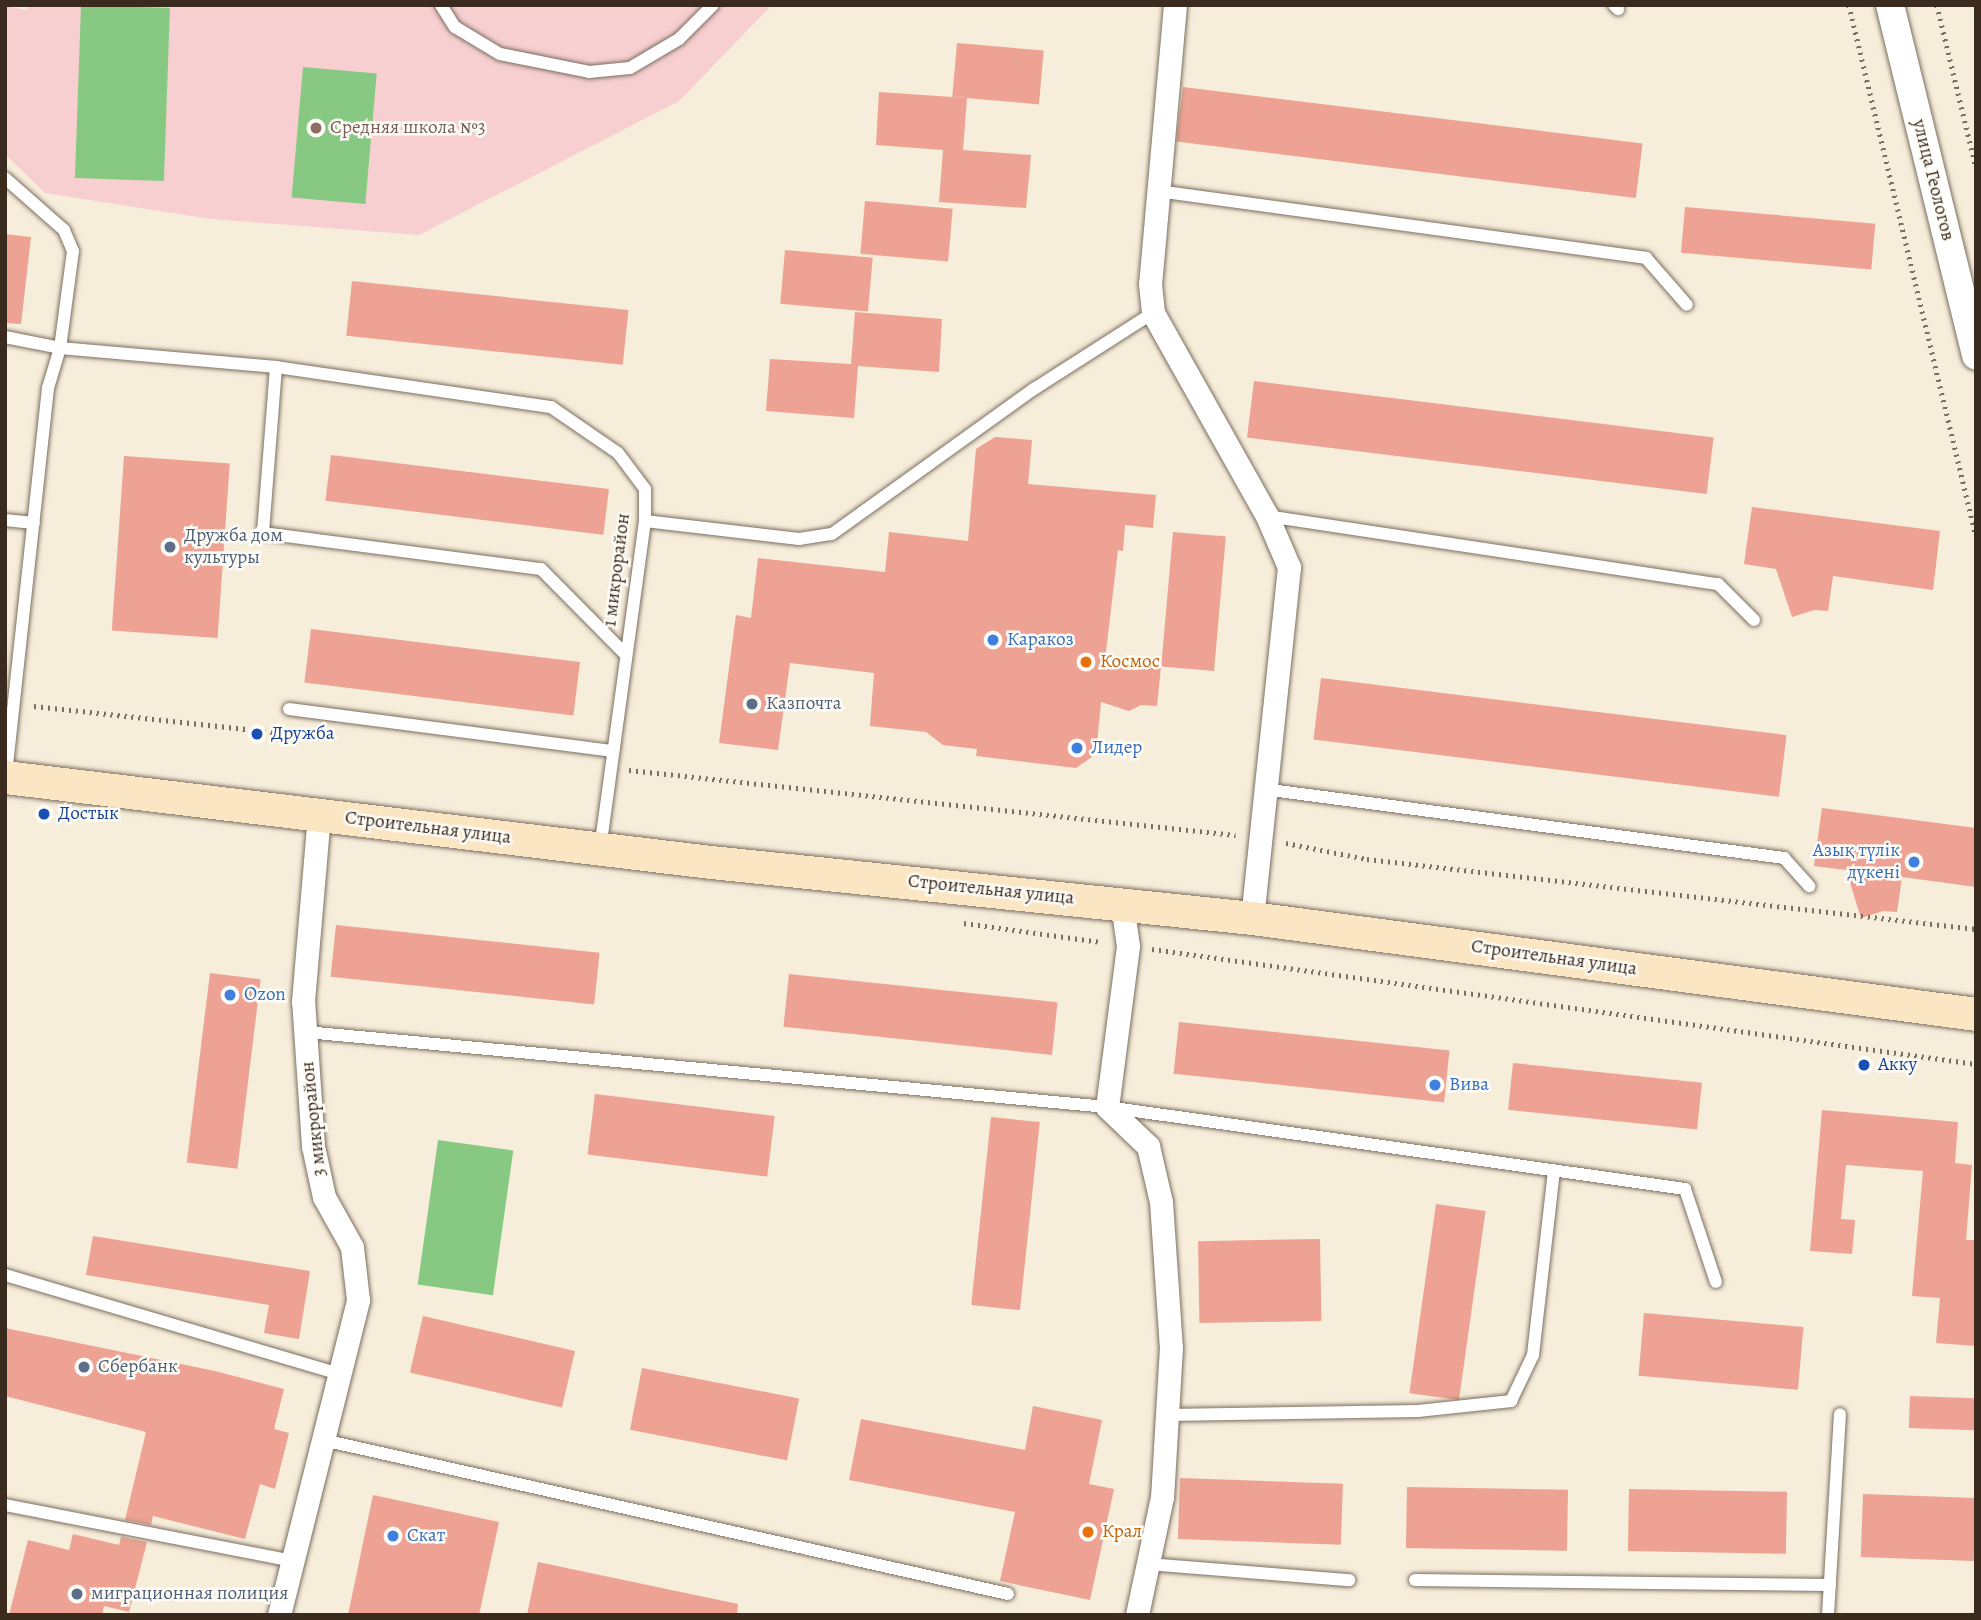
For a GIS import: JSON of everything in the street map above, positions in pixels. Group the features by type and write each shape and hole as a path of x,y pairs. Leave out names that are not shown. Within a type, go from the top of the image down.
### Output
{"main road":[{"name":"Строительная улица","path":"6,778 600,849 1252,918 1976,1014"}],"street":[{"path":"1175,5 1150,284 1153,313 1267,516 1289,567 1263,789 1252,918"},
{"name":"улица Геологов","path":"1890,5 1976,356"},
{"name":"3 микрорайон","path":"280,1615 358,1300 352,1247 324,1197 313,1146 303,1001 319,815"},
{"path":"1122,903 1128,946 1107,1107 1147,1146 1161,1202 1171,1347 1162,1497 1137,1615"}],"lane":[{"path":"441,5 455,27 500,54 589,72 630,68 679,38 713,5"},
{"path":"5,178 64,230 73,251 60,348 48,388 34,523 11,687 14,704 6,778"},
{"path":"1158,191 1646,258 1687,305"},
{"path":"645,522 799,538 832,534 1034,389 1153,313"},
{"name":"1 микрорайон","path":"5,337 60,348 276,367 551,407 618,453 645,489 645,522 600,849"},
{"path":"276,367 263,533 541,569 626,655"},
{"path":"1267,516 1718,584 1754,620"},
{"path":"5,520 34,523"},
{"path":"289,709 613,751"},
{"path":"1263,789 1784,858 1810,886"},
{"path":"306,1032 1107,1107 1685,1189 1716,1282"},
{"path":"1167,1415 1418,1411 1511,1401 1533,1355 1554,1170"},
{"path":"5,1275 340,1374"},
{"path":"1828,1615 1840,1414"},
{"path":"323,1440 1008,1594"},
{"path":"5,1505 292,1561"},
{"path":"1148,1564 1349,1580"},
{"path":"1415,1580 1830,1585"}],"path":[{"path":"1849,5 1976,536"},
{"path":"1937,5 1976,167"},
{"path":"14,704 319,737"},
{"path":"611,768 1259,837 1367,859 1976,929"},
{"path":"959,922 1976,1064"}],"shaded area":[{"name":"Средняя школа №3","path":"28,5 772,5 679,101 419,235 211,219 45,193 5,154 5,6 27,10"}],"green space":[{"path":"81,5 170,8 164,181 75,178"},
{"path":"303,67 377,73 365,204 292,198"},
{"path":"438,1140 513,1151 493,1295 418,1285"}],"building":[{"path":"957,43 1044,51 1039,104 952,97"},
{"path":"1183,87 1643,143 1636,198 1176,142"},
{"path":"879,92 967,98 963,150 1031,155 1026,208 939,202 943,150 876,145"},
{"path":"865,201 953,209 948,261 860,254"},
{"path":"1685,207 1875,224 1871,269 1681,253"},
{"path":"5,234 31,237 21,324 5,323"},
{"path":"785,250 873,258 868,311 780,304"},
{"path":"352,281 628,310 623,365 346,336"},
{"path":"855,312 942,319 939,372 858,366 854,418 766,411 770,359 851,364"},
{"path":"1254,381 1714,437 1707,494 1247,438"},
{"path":"995,437 1032,440 1028,484 1156,495 1153,528 1125,525 1123,551 1118,550 1105,660 1161,666 1157,706 1141,705 1129,711 1101,702 1096,754 1076,768 976,756 977,749 943,745 926,732 870,726 874,673 790,663 778,750 719,743 736,615 751,618 758,558 885,572 889,532 968,541 976,449"},
{"path":"331,455 609,489 603,535 325,501"},
{"name":"Дружба дом культуры","path":"124,456 230,463 218,638 112,631"},
{"path":"1752,507 1940,531 1933,590 1833,576 1828,611 1814,610 1792,617 1776,569 1744,564"},
{"path":"1173,532 1226,537 1214,671 1161,666"},
{"path":"311,629 580,662 573,716 304,683"},
{"path":"1321,678 1787,735 1779,797 1313,740"},
{"path":"1822,808 1976,828 1976,887 1902,877 1897,912 1883,911 1861,918 1846,870 1814,866"},
{"path":"336,925 600,953 594,1004 331,977"},
{"path":"210,973 261,979 237,1169 187,1163"},
{"path":"789,974 1058,1002 1052,1055 783,1027"},
{"path":"1179,1022 1450,1050 1444,1102 1174,1074"},
{"path":"1513,1063 1702,1083 1697,1130 1508,1110"},
{"path":"595,1094 775,1116 767,1177 588,1155"},
{"path":"1822,1110 1958,1122 1955,1163 1972,1165 1966,1240 1976,1240 1976,1346 1936,1343 1940,1298 1912,1296 1923,1171 1846,1165 1841,1219 1855,1220 1852,1254 1810,1251"},
{"path":"991,1117 1040,1122 1020,1310 971,1305"},
{"path":"1436,1204 1486,1211 1459,1400 1409,1393"},
{"path":"93,1236 310,1271 299,1339 264,1333 269,1305 86,1275"},
{"path":"1320,1239 1321,1321 1199,1323 1198,1241"},
{"path":"1644,1313 1803,1327 1798,1390 1639,1376"},
{"path":"423,1316 575,1351 562,1408 410,1373"},
{"path":"5,1328 215,1371 284,1389 274,1429 289,1433 275,1489 260,1484 245,1539 153,1516 151,1525 125,1520 146,1432 5,1396"},
{"path":"642,1368 799,1399 787,1460 630,1430"},
{"path":"1910,1396 1976,1398 1975,1430 1909,1428"},
{"path":"1033,1406 1102,1420 1089,1484 1114,1489 1090,1600 1000,1581 1015,1512 849,1480 861,1419 1025,1450"},
{"path":"1180,1478 1343,1484 1341,1545 1178,1539"},
{"path":"1407,1487 1568,1490 1567,1551 1406,1548"},
{"path":"1629,1489 1787,1492 1786,1554 1628,1551"},
{"path":"1863,1494 1976,1498 1974,1561 1861,1557"},
{"path":"373,1495 499,1522 479,1615 348,1615"},
{"path":"73,1534 119,1545 121,1537 147,1542 129,1612 104,1606 102,1615 9,1615 28,1540 69,1550"},
{"path":"538,1562 738,1604 737,1615 527,1615"}],"place":[{"name":"Средняя школа №3","path":"316,128"},
{"name":"Дружба дом культуры","path":"170,547"},
{"name":"Каракоз","path":"993,640"},
{"name":"Космос","path":"1086,662"},
{"name":"Казпочта","path":"752,704"},
{"name":"Дружба","path":"257,734"},
{"name":"Лидер","path":"1077,748"},
{"name":"Достык","path":"44,814"},
{"name":"Азық түлік дүкені","path":"1914,862"},
{"name":"Ozon","path":"230,995"},
{"name":"Акку","path":"1864,1065"},
{"name":"Вива","path":"1435,1085"},
{"name":"Сбербанк","path":"84,1367"},
{"name":"Крал","path":"1088,1532"},
{"name":"Скат","path":"393,1536"},
{"name":"миграционная полиция","path":"77,1594"}]}
